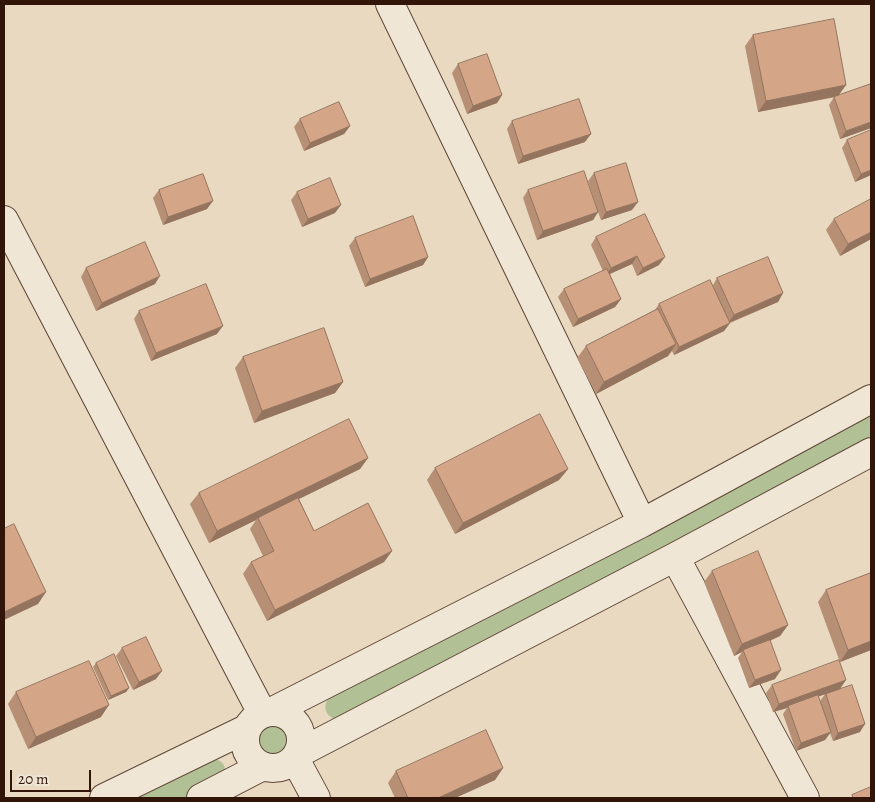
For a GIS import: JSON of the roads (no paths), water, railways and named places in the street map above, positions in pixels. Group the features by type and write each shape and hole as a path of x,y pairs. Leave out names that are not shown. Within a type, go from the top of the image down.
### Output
{"street":[{"path":"390,4 642,523"},
{"path":"4,220 260,718"},
{"path":"104,798 642,523 871,399"},
{"path":"200,798 261,767 273,769 285,767 297,756 871,452"},
{"path":"675,557 805,798"},
{"path":"260,718 287,715 298,725 302,739 297,756 316,798"},
{"path":"260,718 246,750 261,767"}]}
